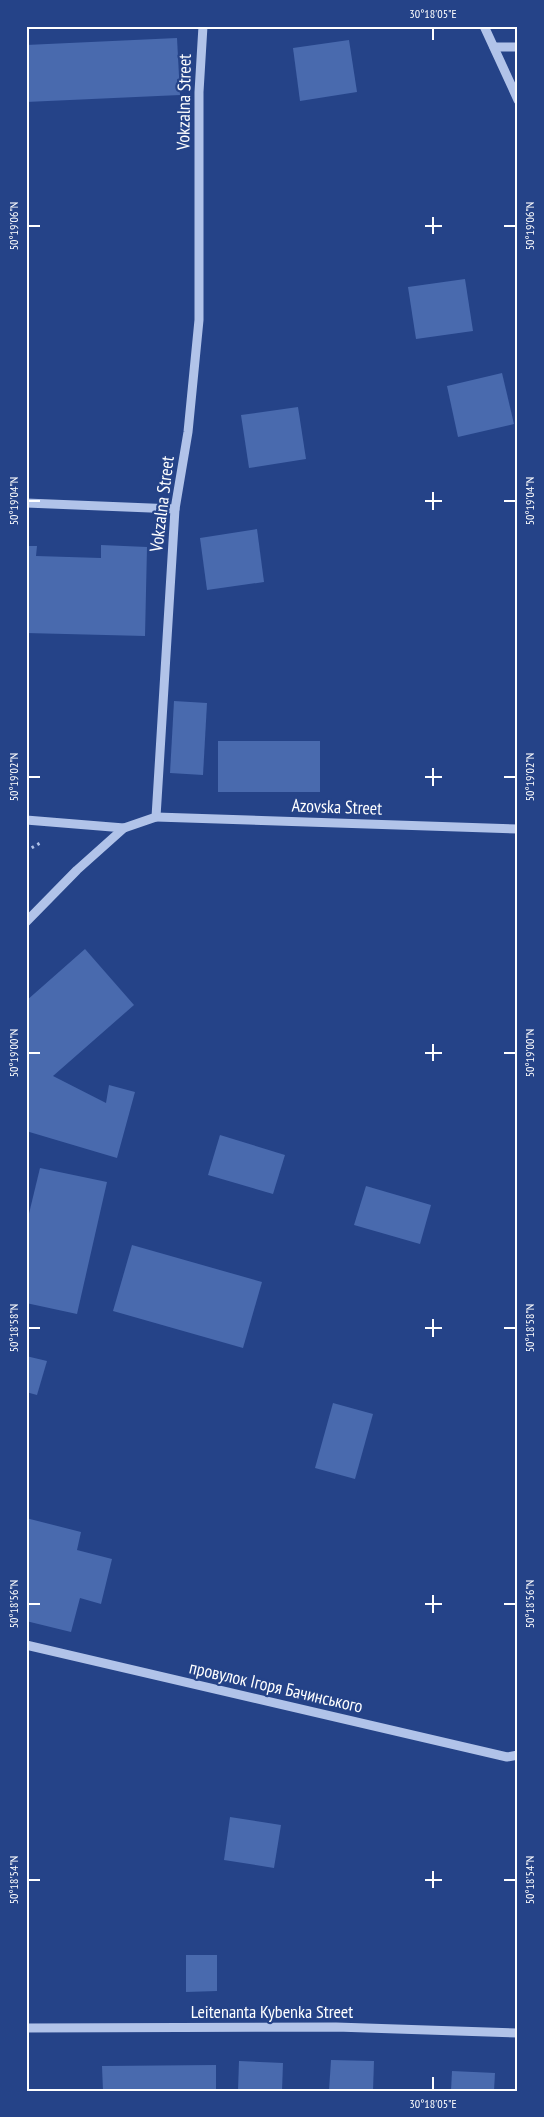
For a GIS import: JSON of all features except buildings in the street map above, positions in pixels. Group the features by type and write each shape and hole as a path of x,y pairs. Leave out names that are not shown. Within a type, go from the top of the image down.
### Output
{"street":[{"name":"Vokzalna Street","path":"156,817 175,508 188,432 199,320 199,92 203,26"},
{"path":"484,26 518,100"},
{"path":"494,47 518,46"},
{"path":"26,502 175,508"},
{"path":"26,922 77,870 124,828 156,817"},
{"name":"Azovska Street","path":"156,817 518,829"},
{"path":"26,820 124,828"},
{"name":"провулок Ігоря Бачинського","path":"26,1645 507,1758 518,1754"},
{"name":"Leitenanta Kybenka Street","path":"26,2028 336,2027 518,2033"}]}
